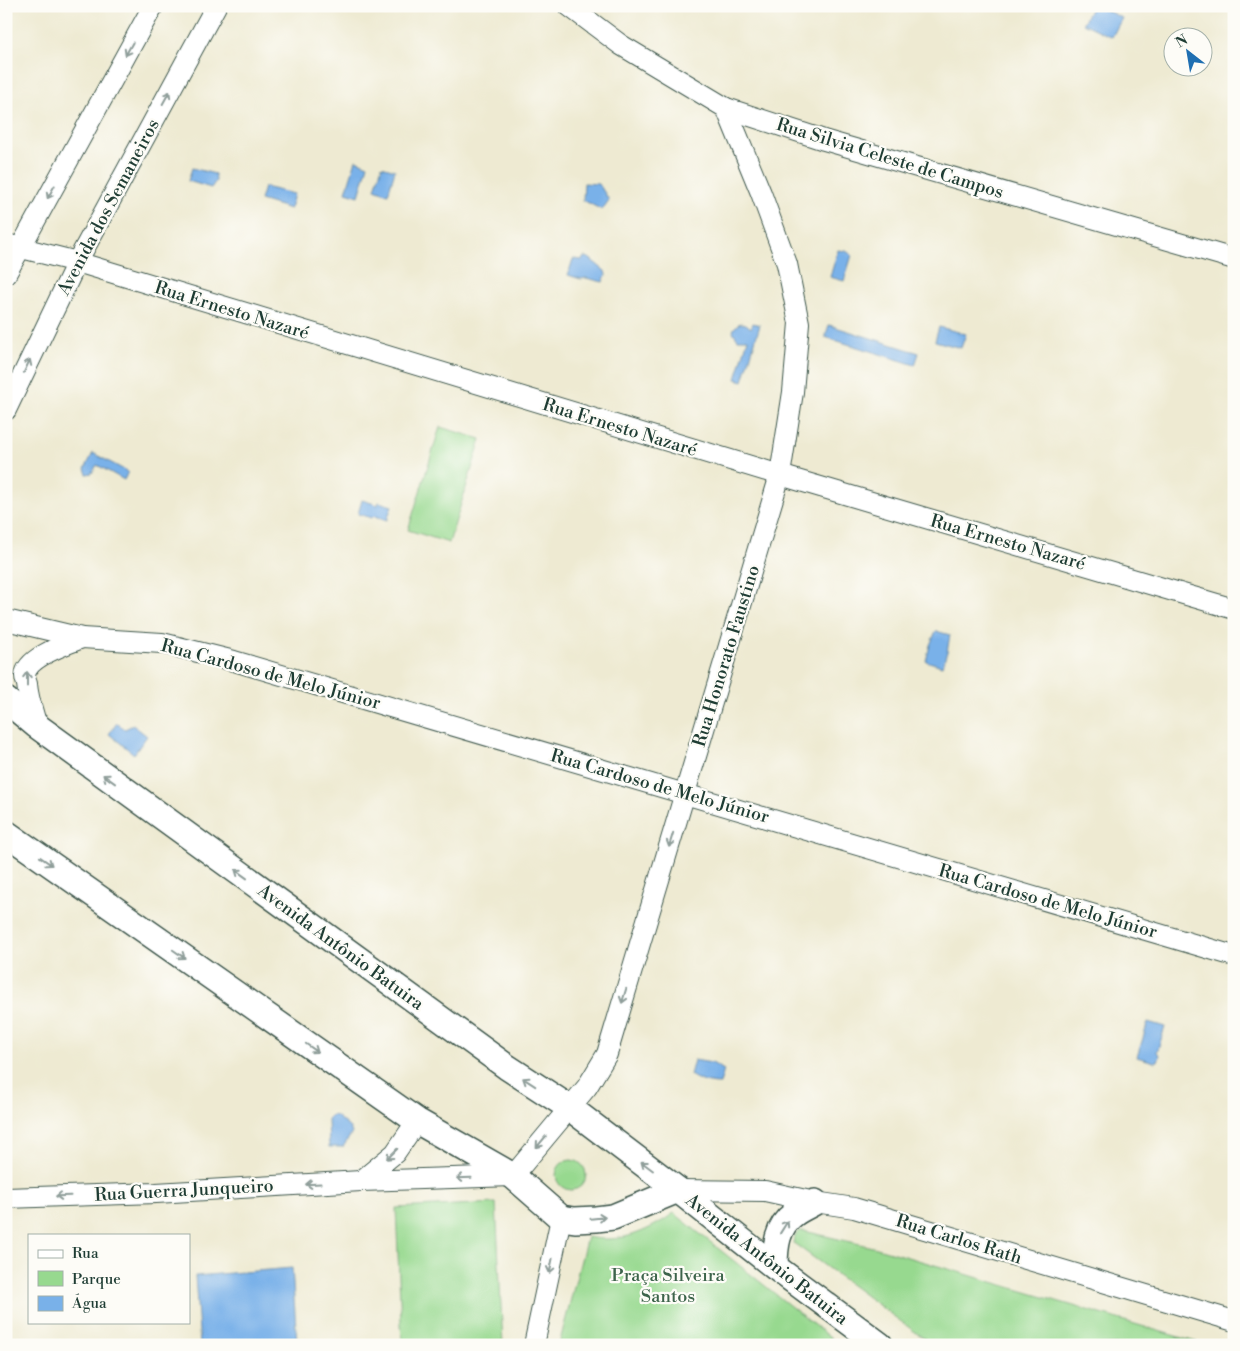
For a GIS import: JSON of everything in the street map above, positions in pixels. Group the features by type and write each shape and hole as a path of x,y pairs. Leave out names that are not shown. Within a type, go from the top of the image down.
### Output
{"street":[{"path":"6,274 13,246 153,6"},
{"name":"Avenida dos Semaneiros","path":"6,410 77,262 216,6"},
{"name":"Rua Silvia Celeste de Campos","path":"569,6 621,45 726,108 824,140 1234,259"},
{"name":"Rua Honorato Faustino","path":"513,1176 587,1088 607,1054 780,475 793,392 799,323 787,264 761,193 726,108"},
{"name":"Rua Ernesto Nazaré","path":"13,246 77,262 780,475 1234,609"},
{"name":"Rua Cardoso de Melo Júnior","path":"6,620 82,638 162,643 234,661 1234,956"},
{"name":"Rua Cardoso de Melo Júnior","path":"37,726 27,693 25,676 28,669 37,659 50,650 82,638"},
{"name":"Avenida Antônio Batuira","path":"6,700 37,726 507,1067 570,1108 775,1267 880,1345"},
{"path":"6,833 417,1121 513,1176 561,1218 534,1345"},
{"path":"362,1181 395,1152 417,1121"},
{"name":"Rua Guerra Junqueiro","path":"6,1198 156,1193 362,1181 513,1176"},
{"name":"Avenida Antônio Batuira","path":"561,1218 575,1220 613,1216 678,1190"},
{"name":"Rua Carlos Rath","path":"678,1190 765,1191 854,1208 1234,1321"},
{"path":"775,1267 775,1248 783,1226 793,1214 815,1202"}],"green space":[{"path":"440,427 481,439 449,543 408,530"},
{"path":"571,1160 577,1161 585,1169 585,1181 577,1189 571,1190 565,1189 557,1181 556,1175 557,1169 565,1161"},
{"path":"496,1203 503,1345 402,1345 396,1208"},
{"name":"Praça Silveira Santos","path":"674,1213 839,1345 559,1345 587,1237 607,1239 625,1237 651,1227"},
{"path":"800,1231 877,1248 1206,1345 933,1345 793,1243 795,1236"}],"water":[{"path":"1092,6 1097,6 1122,18 1112,37 1083,23"},
{"path":"356,160 368,165 359,196 346,192"},
{"path":"382,166 395,170 388,194 375,189"},
{"path":"192,168 215,174 216,181 211,188 188,181"},
{"path":"584,183 599,184 609,200 602,210 583,200"},
{"path":"264,187 294,194 290,209 260,200"},
{"path":"838,250 846,251 852,255 844,281 830,277"},
{"path":"584,257 589,258 605,271 606,275 603,282 568,275 573,259 582,260"},
{"path":"740,323 746,324 751,328 753,323 760,325 743,381 736,379 748,339 738,339 733,332 734,328"},
{"path":"829,325 919,353 915,365 825,337"},
{"path":"939,327 966,334 961,348 935,341"},
{"path":"93,453 128,472 124,480 97,465 92,473 87,474 85,469"},
{"path":"362,500 378,505 379,502 392,506 387,520 358,514"},
{"path":"936,631 950,635 942,666 926,661"},
{"path":"117,723 125,729 133,725 147,736 134,754 109,734"},
{"path":"1148,1022 1165,1027 1157,1052 1160,1055 1158,1061 1154,1062 1137,1057"},
{"path":"694,1060 712,1063 724,1070 720,1084 704,1082 690,1075"},
{"path":"333,1115 350,1128 352,1133 343,1147 329,1147 328,1118"},
{"path":"292,1268 297,1343 277,1345 200,1345 195,1276"}]}
